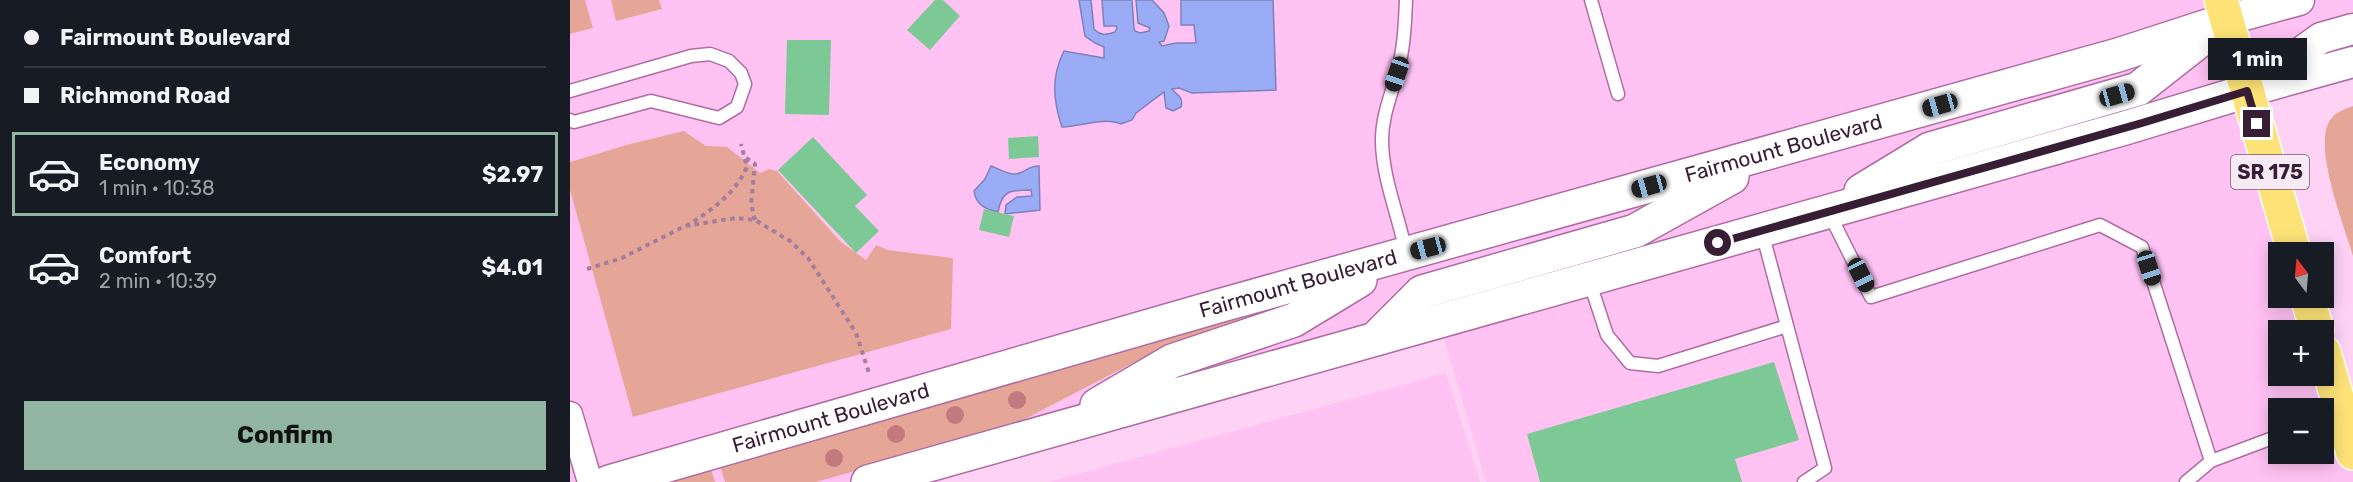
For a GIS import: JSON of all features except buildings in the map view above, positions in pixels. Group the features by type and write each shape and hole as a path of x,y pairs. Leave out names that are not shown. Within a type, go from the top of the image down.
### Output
{"main road":[{"name":"Fairmount Boulevard","path":"609,482 1222,305 2118,55 2223,10"},
{"path":"1829,212 1930,148 2138,89 2223,10"},
{"name":"SR 175","path":"2223,10 2291,242"},
{"path":"868,482 936,468 1061,427 2145,123 2247,91"},
{"path":"1375,339 1422,292 1635,231 1781,149"},
{"path":"1061,427 1172,361 1294,320 1406,254"},
{"path":"2331,386 2338,420 2353,453"}],"street":[{"name":"Fairmount Boulevard","path":"2223,10 2299,0"},
{"path":"2247,91 2321,38 2353,29"},
{"path":"2247,91 2353,62"},
{"path":"570,414 590,482"}],"lane":[{"path":"1406,0 1405,38 1397,74 1385,109 1382,141 1386,172 1406,254"},
{"path":"1591,0 1618,94"},
{"path":"570,91 691,56 710,54 729,61 741,73 745,84 737,107 718,118 651,101 574,122 570,120"},
{"path":"1829,212 1871,297 2100,225 2142,247 2211,461"},
{"path":"1761,230 1825,468 1804,482"},
{"path":"1589,278 1607,335 1630,363 1658,366 1787,326"},
{"path":"2186,482 2211,461 2268,440"}],"path":[{"path":"587,270 622,258 711,211 729,194 742,178 747,167 741,144"},
{"path":"746,158 755,164 751,204 755,220"},
{"path":"685,226 736,218 755,220 790,241 808,258 856,333 871,379"}],"shaded area":[{"path":"570,0 2353,0 2353,62 2247,91 2276,242 2268,242 2268,308 2310,308 2314,320 2268,320 2268,386 2328,386 2333,398 2268,398 2268,464 2334,464 2334,402 2353,453 2353,482 1486,482 1442,331 937,482 570,482"},
{"path":"570,0 585,0 593,28 570,34"},
{"path":"611,0 659,0 662,9 616,21"},
{"path":"2353,106 2353,256 2332,189 2325,152 2325,136 2332,117"},
{"path":"684,131 706,146 727,147 760,173 769,169 777,171 841,242 866,260 876,245 888,250 953,258 951,329 633,417 570,190 570,162"},
{"path":"1285,304 1288,306 1280,318 1150,354 1008,428 816,482 725,482 719,462"},
{"path":"1446,373 1480,482 1049,482"},
{"path":"710,465 715,482 656,482"}],"water":[{"path":"1079,0 1091,0 1094,29 1099,33 1109,34 1115,32 1117,28 1116,26 1104,26 1102,0 1132,0 1134,28 1140,33 1149,31 1150,28 1138,23 1136,0 1152,0 1164,13 1169,26 1164,41 1159,42 1162,46 1196,43 1194,25 1181,25 1181,0 1273,0 1276,90 1192,93 1179,88 1172,89 1181,98 1182,103 1181,107 1173,111 1166,108 1164,92 1136,113 1132,120 1121,124 1107,121 1062,127 1055,98 1055,79 1064,51 1104,58 1104,47 1085,36"},
{"path":"991,166 1017,174 1039,166 1040,210 1005,214 1006,205 1017,197 1032,196 1031,190 1012,191 1005,195 998,212 982,206 974,191 985,179"}],"route":[{"path":"1718,243 2186,111 2247,91 2257,124"}]}
